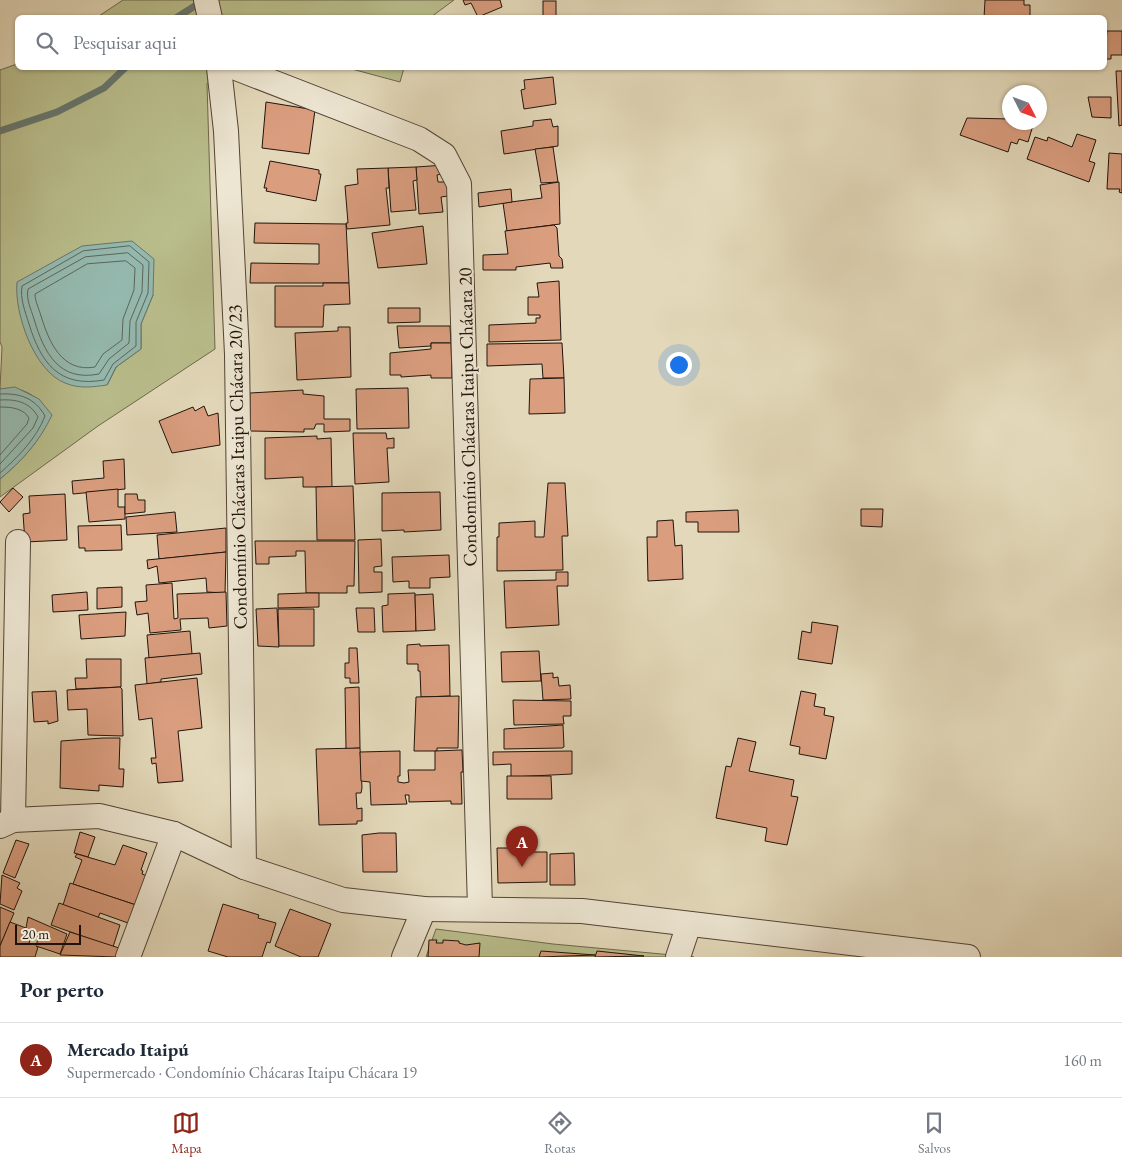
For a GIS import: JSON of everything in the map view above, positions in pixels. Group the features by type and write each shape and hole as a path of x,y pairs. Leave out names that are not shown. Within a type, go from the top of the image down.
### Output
{"street":[{"name":"Condomínio Chácaras Itaipu Chácara 20/23","path":"220,70 226,131 237,354 244,867"},
{"name":"Condomínio Chácaras Itaipu Chácara 20","path":"241,70 419,139 444,155 459,184 488,908"},
{"path":"18,542 7,823 99,816 174,834 244,867 344,900 424,909 488,908 582,911 968,957"},
{"path":"128,957 174,834"},
{"path":"404,957 424,909"},
{"path":"678,957 689,924"}],"green space":[{"path":"123,0 454,0 434,15 100,15"},
{"path":"15,65 15,70 218,70 207,84 215,349 98,426 0,497 0,479 30,450 51,415 41,402 30,394 17,389 0,389 2,347 0,342 0,70","holes":["153,295 141,324 141,349 116,367"]},
{"path":"355,70 403,70 400,82"},
{"path":"436,929 553,944 694,957 426,957"}],"water":[{"path":"132,241 154,259 153,295 141,324 141,349 116,367 107,385 81,387 65,383 44,367 28,340 19,309 17,282 82,246"},
{"path":"15,387 39,399 52,415 30,450 0,479 0,389"}],"building":[{"path":"463,0 500,0 502,7 483,15 477,15 471,3 465,5"},
{"path":"985,0 1024,0 1024,5 1030,5 1030,15 984,15"},
{"path":"543,1 556,1 556,15 543,15"},
{"path":"1107,31 1122,31 1122,55 1111,55 1111,59 1107,59"},
{"path":"1116,71 1122,71 1122,125 1119,126"},
{"path":"553,77 556,104 524,109 521,90 525,89 524,80"},
{"path":"1088,97 1111,97 1111,118 1092,117"},
{"path":"266,102 315,110 309,154 262,148"},
{"path":"967,118 1002,119 1002,130 1032,130 1028,142 1019,139 1017,144 1011,142 1008,152 960,135"},
{"path":"551,119 553,127 558,126 558,146 504,154 501,131 533,126 533,121"},
{"path":"1077,134 1096,140 1089,161 1095,163 1089,182 1027,159 1035,137 1047,141 1048,137 1072,147"},
{"path":"553,147 558,182 541,183 535,149"},
{"path":"1109,153 1122,154 1122,193 1119,192 1120,189 1107,189"},
{"path":"270,161 319,170 319,174 321,174 316,201 266,191 267,188 264,188"},
{"path":"445,165 446,173 437,175 438,182 447,182 448,196 441,197 443,212 419,214 416,167"},
{"path":"416,167 417,180 413,181 416,210 391,212 388,168"},
{"path":"388,168 389,188 386,188 390,225 347,229 345,186 358,184 357,169"},
{"path":"559,182 560,224 507,231 503,203 542,198 540,185"},
{"path":"511,189 512,202 479,207 478,193"},
{"path":"255,223 346,224 349,283 250,283 251,263 319,264 319,244 254,243"},
{"path":"554,225 557,228 559,256 562,259 563,268 551,268 550,263 516,267 516,270 483,270 483,255 508,254 505,231"},
{"path":"423,226 427,264 378,268 372,233"},
{"path":"559,281 561,340 489,342 489,325 536,323 536,318 540,318 540,315 528,315 528,297 539,297 537,283"},
{"path":"323,283 349,283 350,304 324,305 323,327 275,327 275,286 323,286"},
{"path":"388,308 420,308 420,322 388,323"},
{"path":"397,326 450,326 451,343 431,343 431,346 399,348"},
{"path":"338,327 350,327 351,377 297,380 295,333 338,331"},
{"path":"431,343 451,343 452,378 431,378 431,375 401,377 401,375 390,375 390,353 431,349"},
{"path":"562,343 564,378 543,378 542,364 487,366 487,344"},
{"path":"564,378 565,413 529,414 530,379"},
{"path":"408,388 409,428 357,429 356,389"},
{"path":"303,390 303,394 324,396 324,419 350,419 350,431 324,432 324,424 316,424 314,429 304,429 304,432 250,431 250,393"},
{"path":"204,406 208,416 218,413 220,445 172,453 159,421 193,407 195,411"},
{"path":"353,433 386,433 387,439 394,438 394,448 387,448 389,482 355,484"},
{"path":"317,436 317,439 331,438 332,487 303,487 303,477 265,479 265,438"},
{"path":"124,459 125,489 73,494 72,481 104,478 103,461"},
{"path":"548,483 565,483 568,536 562,536 563,570 497,571 499,523 535,521 535,537 544,537"},
{"path":"353,486 355,540 317,540 316,487"},
{"path":"13,488 23,497 9,512 0,502"},
{"path":"118,489 118,507 125,507 125,519 89,522 86,492"},
{"path":"440,492 441,530 382,531 382,493"},
{"path":"65,494 67,540 25,542 23,514 30,513 29,496"},
{"path":"125,494 137,494 138,500 145,500 145,512 125,514"},
{"path":"861,509 883,509 882,527 861,526"},
{"path":"738,510 739,532 698,532 698,522 686,522 686,512"},
{"path":"175,512 177,532 127,535 126,517"},
{"path":"673,520 675,546 682,545 683,579 648,581 647,537 657,537 657,521"},
{"path":"121,525 122,550 85,551 85,548 79,548 78,526"},
{"path":"226,528 226,552 159,559 157,535"},
{"path":"381,539 382,566 374,567 374,572 382,572 382,592 359,593 358,540"},
{"path":"255,541 355,541 354,586 347,586 347,593 306,593 305,551 296,551 296,556 269,557 269,564 256,564"},
{"path":"226,552 225,593 207,592 206,578 159,583 157,566 148,569 147,560"},
{"path":"449,555 450,577 430,578 430,588 409,588 409,581 393,582 392,557"},
{"path":"556,572 568,572 568,586 557,586 559,625 506,628 504,581 556,580"},
{"path":"172,583 174,619 178,618 177,594 226,592 227,626 209,628 208,618 180,619 181,630 150,633 148,613 137,615 135,602 147,601 146,585"},
{"path":"122,587 122,607 97,609 97,588"},
{"path":"87,592 88,610 53,612 52,595"},
{"path":"319,593 319,607 278,608 278,594"},
{"path":"415,593 416,631 383,632 382,606 388,605 388,594"},
{"path":"433,594 435,630 416,631 415,595"},
{"path":"277,608 279,647 258,646 256,609"},
{"path":"356,608 374,608 375,632 358,632"},
{"path":"278,609 314,609 314,646 279,646"},
{"path":"126,612 125,636 81,639 79,615"},
{"path":"812,622 838,626 832,664 798,659 802,631 811,633"},
{"path":"190,631 192,654 149,658 147,635"},
{"path":"420,644 420,646 449,645 450,696 421,697 418,664 407,664 407,645"},
{"path":"349,648 357,648 359,683 350,683 350,678 345,678 345,663 349,663"},
{"path":"539,651 541,681 502,682 501,652"},
{"path":"200,653 202,674 161,679 161,682 147,684 145,658"},
{"path":"86,659 121,659 121,687 76,689 75,678 87,678"},
{"path":"553,673 553,678 558,677 559,686 570,685 571,699 543,700 541,674"},
{"path":"197,678 202,728 178,731 183,781 158,783 156,763 152,764 151,758 156,758 152,718 139,720 135,685"},
{"path":"120,687 122,689 123,736 88,735 87,709 68,710 67,690"},
{"path":"359,687 360,748 344,749 346,748 345,688"},
{"path":"56,691 58,721 48,724 48,721 34,722 32,692"},
{"path":"801,691 816,694 814,706 825,708 824,715 834,717 826,759 799,754 800,747 790,745"},
{"path":"459,696 458,748 437,748 437,751 414,751 416,697"},
{"path":"513,700 571,701 571,716 563,716 564,724 514,725"},
{"path":"563,725 564,747 562,748 504,749 504,729"},
{"path":"120,738 119,769 124,769 123,787 99,785 99,791 60,788 61,741"},
{"path":"738,738 756,742 749,771 794,780 791,796 798,797 787,845 765,841 767,828 716,818 726,766 731,767"},
{"path":"360,748 362,788 361,793 356,793 357,809 362,808 362,821 357,821 357,824 319,825 316,749"},
{"path":"462,750 462,804 451,804 451,801 409,802 409,795 405,795 407,804 371,805 370,782 361,781 360,752 400,751 400,776 398,776 398,782 404,783 409,782 408,770 435,770 435,751"},
{"path":"572,751 572,774 511,777 511,764 493,765 493,752"},
{"path":"507,776 551,776 552,799 507,799"},
{"path":"80,832 95,837 88,857 74,853"},
{"path":"396,833 397,872 363,872 362,835"},
{"path":"16,840 29,844 15,878 3,873"},
{"path":"123,845 147,853 141,870 143,871 142,874 147,876 136,905 73,884 82,860 75,857 77,854 115,865"},
{"path":"497,848 521,848 522,852 547,852 547,882 498,883"},
{"path":"574,853 575,885 550,885 550,854"},
{"path":"2,875 20,883 17,888 22,891 14,910 0,904"},
{"path":"70,883 136,905 128,923 100,913 98,918 63,905"},
{"path":"59,903 120,925 113,947 51,925"},
{"path":"223,904 259,915 258,918 276,923 270,943 267,942 262,957 228,957 208,951"},
{"path":"0,907 14,913 0,946"},
{"path":"290,909 331,924 318,957 301,957 275,946"},
{"path":"28,917 67,934 60,954 36,946 38,947 35,957 0,957 0,946 10,922 26,928","holes":["32,935 39,937 36,945 29,943"]},
{"path":"70,932 119,948 116,957 60,955"},
{"path":"429,940 437,940 436,943 443,943 443,940 459,941 459,943 466,945 480,943 479,957 428,957"},
{"path":"541,951 595,955 539,957"},
{"path":"597,951 644,956 595,957"}],"waterway":[{"path":"181,15 201,2"},
{"path":"0,131 57,112 104,88 123,70"}],"place":[{"name":"Mercado Itaipú","path":"522,867"}]}
